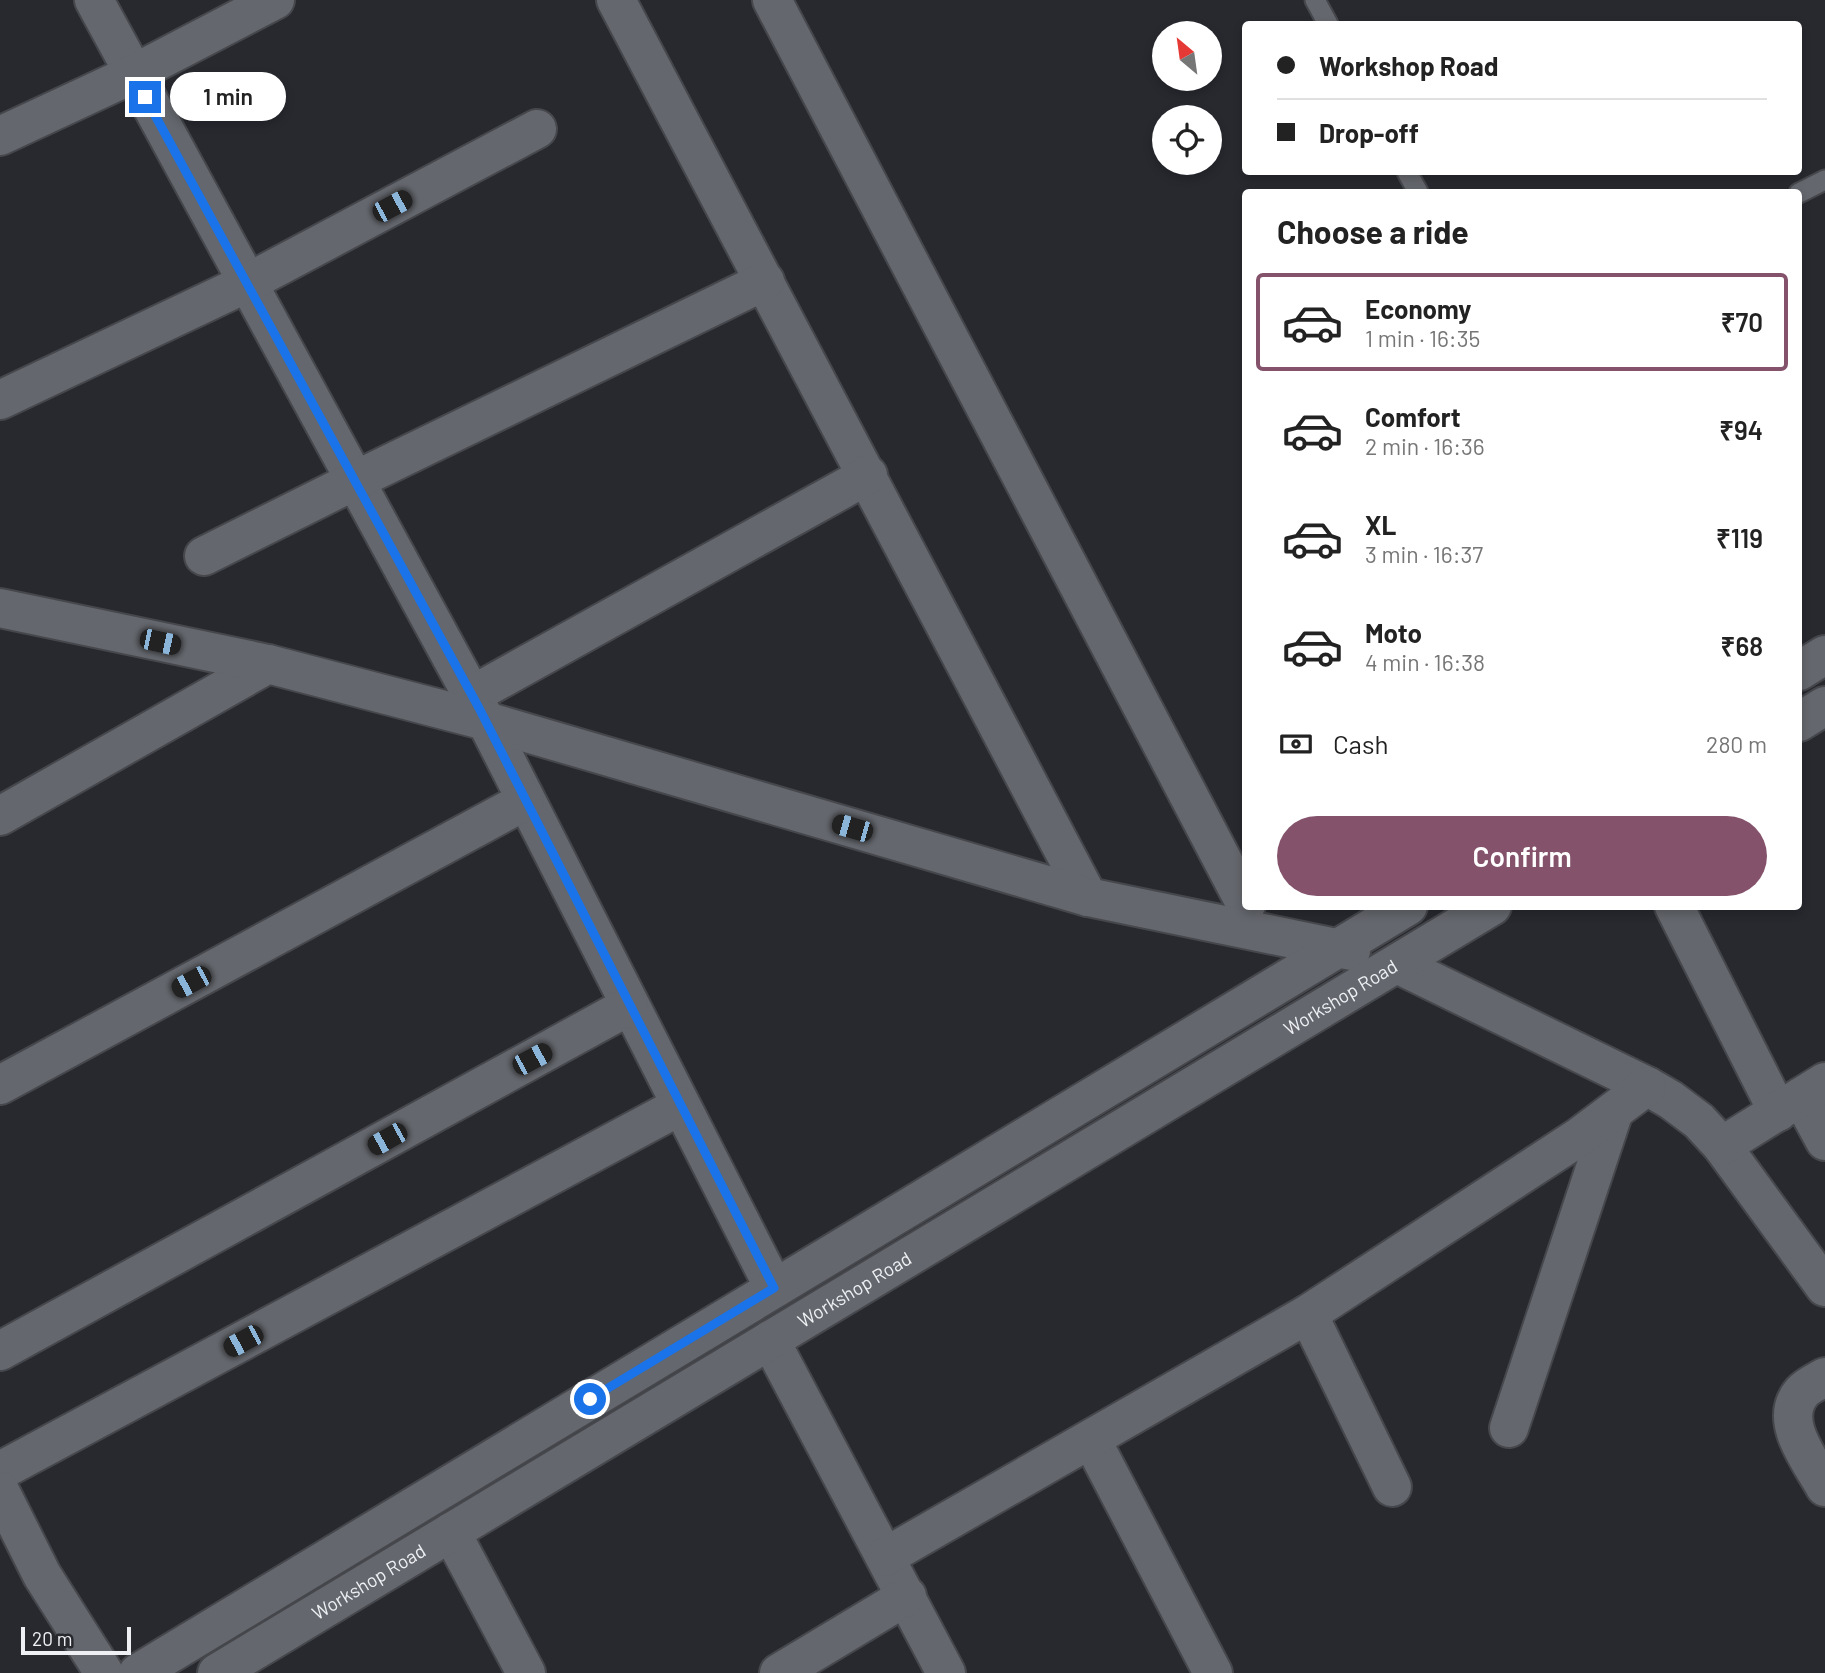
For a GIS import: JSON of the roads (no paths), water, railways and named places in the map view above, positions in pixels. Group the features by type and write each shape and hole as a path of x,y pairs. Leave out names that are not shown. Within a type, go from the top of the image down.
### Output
{"street":[{"path":"94,0 479,708 774,1288"},
{"path":"0,136 133,74 275,0"},
{"path":"616,0 1088,897"},
{"path":"772,0 1242,898"},
{"path":"0,400 247,283 537,129"},
{"path":"204,556 765,281"},
{"path":"479,708 868,475"},
{"path":"0,608 479,708 1088,897 1251,915 1397,964 1647,1086 1699,1121 1722,1146 1825,1287"},
{"path":"1802,669 1825,655"},
{"path":"0,816 268,664"},
{"path":"1802,720 1825,706"},
{"path":"0,1085 525,801"},
{"path":"138,1673 1401,910"},
{"name":"Workshop Road","path":"217,1673 1485,910"},
{"path":"1677,910 1801,1097 1825,1141"},
{"path":"0,1351 629,1006"},
{"path":"885,1557 1308,1314 1579,1137 1647,1086"},
{"path":"1722,1146 1801,1097"},
{"path":"0,1471 680,1106"},
{"path":"1509,1428 1614,1111"},
{"path":"1308,1314 1392,1487"},
{"path":"770,1340 946,1673"},
{"path":"1825,1377 1801,1392 1791,1417 1796,1434 1825,1487"},
{"path":"1091,1438 1213,1673"},
{"path":"0,1491 42,1575 104,1673"},
{"path":"450,1532 526,1673"},
{"path":"779,1673 907,1596"}],"lane":[{"path":"1315,0 1326,21"},
{"path":"1802,192 1825,180"}]}
